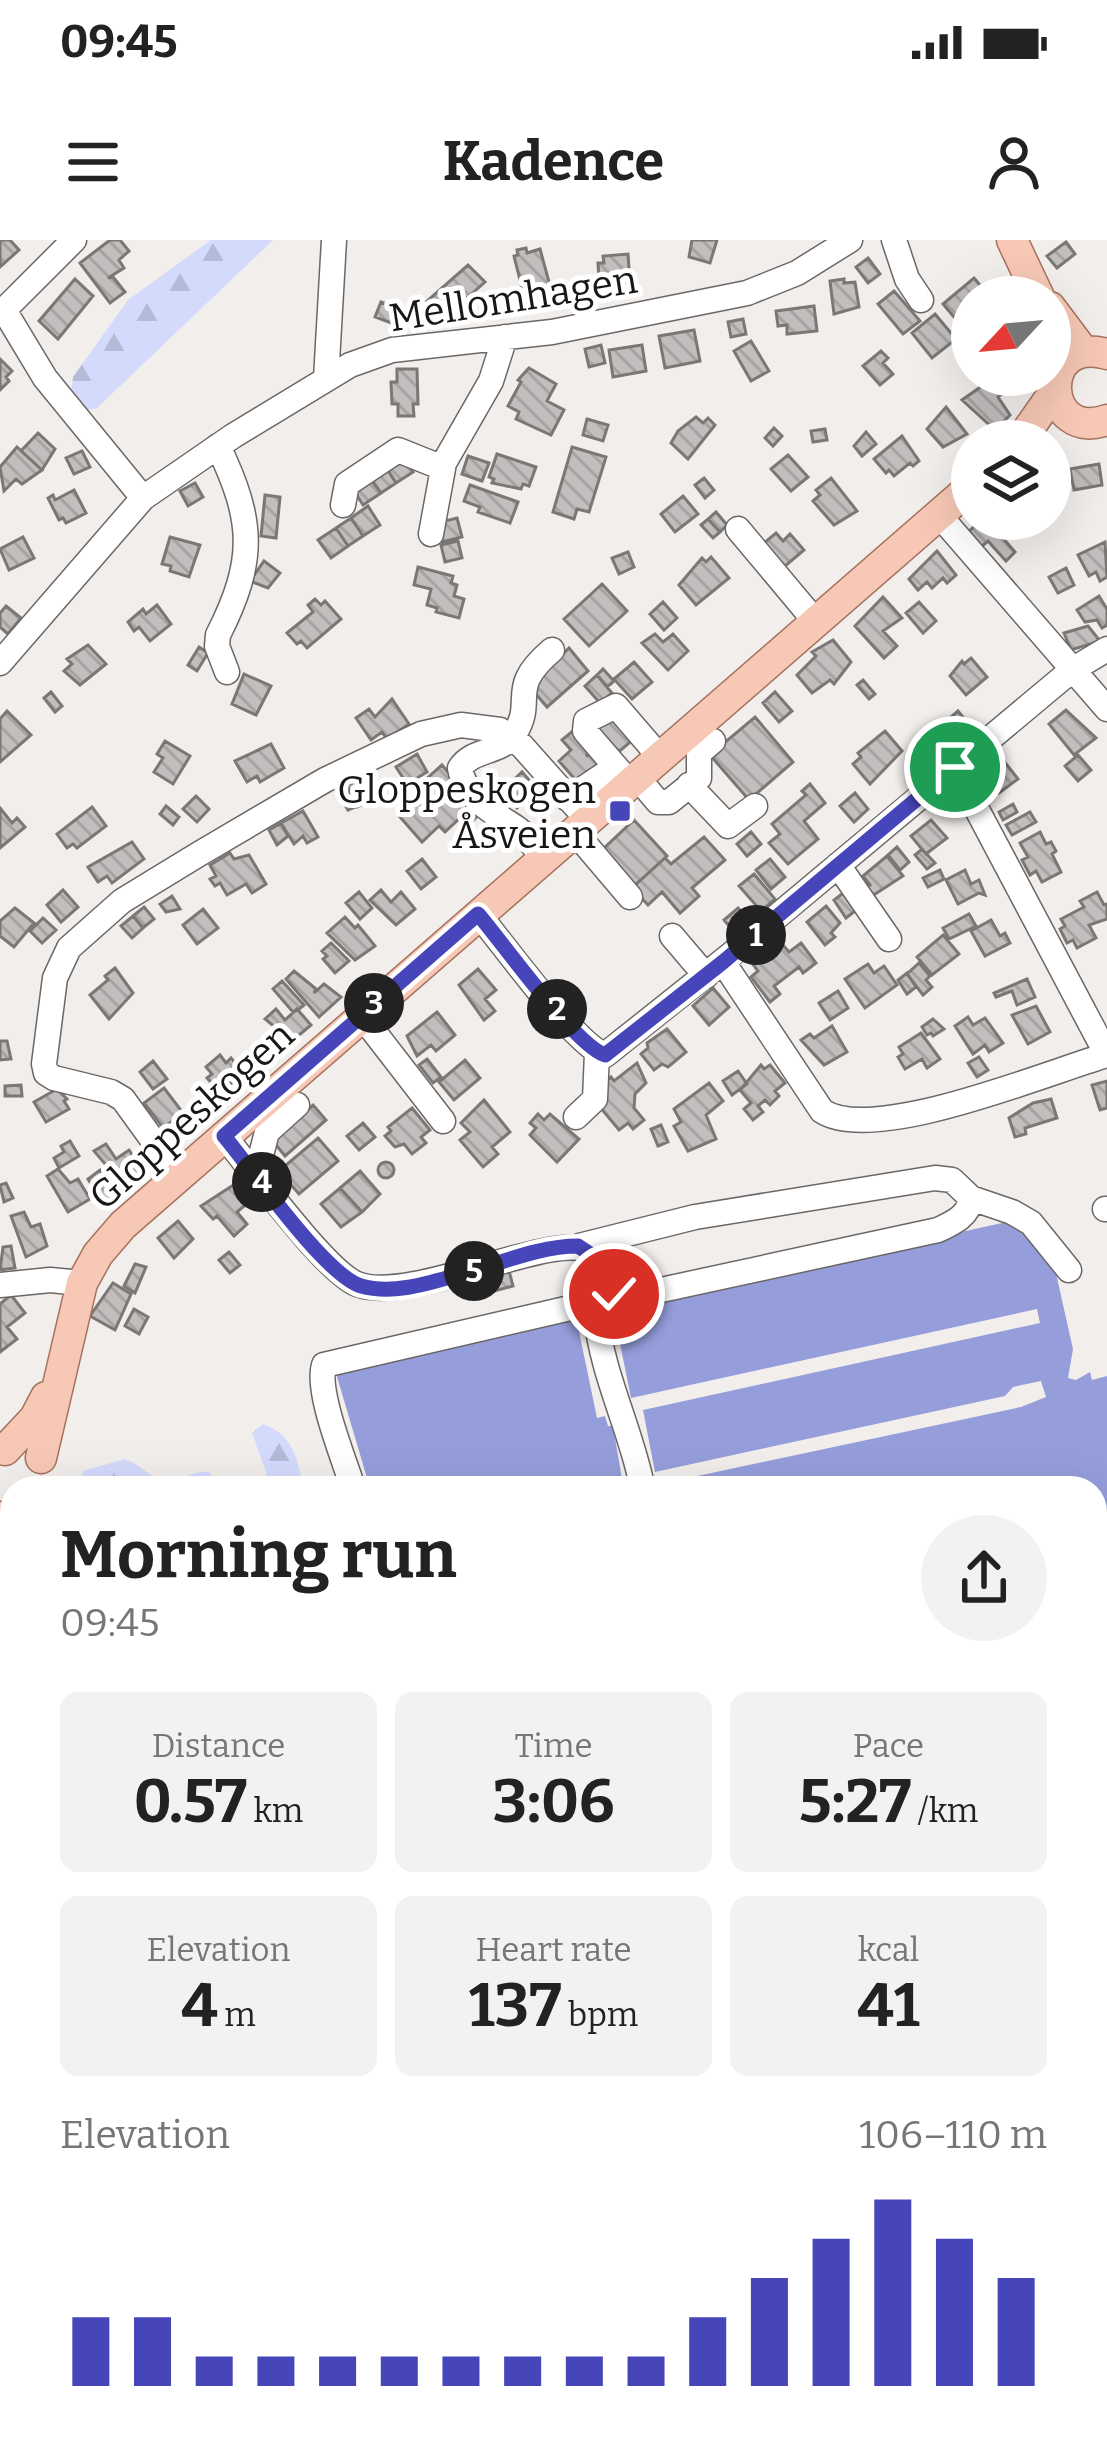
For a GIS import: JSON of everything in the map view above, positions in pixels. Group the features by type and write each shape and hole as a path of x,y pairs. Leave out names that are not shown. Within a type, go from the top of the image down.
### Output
{"main road":[{"path":"1012,240 1029,276"},
{"path":"1071,328 1095,353"},
{"path":"1060,396 1064,412 1096,422"},
{"name":"Gloppeskogen","path":"3,1451 35,1418 58,1376 82,1283 113,1235 543,858 576,816 636,776 951,504"},
{"name":"Gloppeskogen","path":"46,1473 58,1376"},
{"path":"3,1451 21,1448 46,1473"}],"street":[{"path":"74,240 2,312 45,378 143,498"},
{"path":"326,379 334,240"},
{"name":"Mellomhagen","path":"0,663 143,498 326,379 392,350 611,322 747,293 797,273 850,240"},
{"path":"894,240 907,279 921,300"},
{"path":"431,534 450,448 491,381 505,337"},
{"path":"218,446 244,504 247,525 242,572 218,635 227,672"},
{"path":"343,506 347,484 398,450 443,468"},
{"path":"939,515 1107,709"},
{"path":"738,529 815,621"},
{"path":"576,1117 595,1099 605,1052 715,969 1072,670 1107,649"},
{"path":"543,858 518,830 489,812 461,776 464,761 512,738 519,726 527,674 552,650"},
{"path":"178,1174 123,1099 46,1073 55,978 69,948 122,902 199,854 325,780 421,734 443,727 483,725 512,738 576,816 630,897"},
{"path":"636,776 664,804 701,770 699,753 713,741"},
{"path":"672,936 715,969 822,1111 833,1118 899,1116 935,1109 1107,1055 955,767"},
{"path":"689,785 728,826 755,806"},
{"path":"838,865 889,939"},
{"path":"478,914 605,1052"},
{"path":"361,1016 443,1121"},
{"path":"252,1170 260,1160 267,1132 298,1105"},
{"path":"224,1136 328,1264 361,1286 389,1289 695,1217 914,1180 952,1180 971,1198 962,1216 938,1230 638,1295 598,1295 324,1365 320,1372 324,1390 349,1476"},
{"path":"971,1198 1031,1223 1069,1270"},
{"path":"578,1246 596,1258 616,1419 639,1476"},
{"path":"0,1285 50,1280 82,1283"},
{"path":"0,2101 0,2116"}],"green space":[{"path":"211,240 273,240 97,408 88,410 71,394 73,377 128,300"},
{"path":"263,1424 282,1435 301,1476 266,1476 252,1433"},
{"path":"125,1459 152,1476 82,1476 83,1471"}],"water":[{"path":"1011,1221 1055,1269 1073,1349 1068,1378 1076,1380 1090,1372 1092,1380 1107,1376 1107,1476 366,1476 335,1370"}],"pier":[{"path":"613,1309 631,1398 1037,1309 1040,1323 643,1410 655,1472 1005,1396 1013,1387 1041,1381 1046,1397 1021,1407 697,1476 621,1476 613,1426 608,1426 605,1416 597,1418 576,1317"}],"building":[{"path":"0,240 10,240 19,250 0,267"},
{"path":"110,240 120,240 129,251 119,260 124,268 108,278 113,277 125,292 110,303 80,263"},
{"path":"692,240 717,240 710,263 689,257"},
{"path":"1066,242 1075,254 1057,268 1047,256"},
{"path":"526,248 527,253 540,249 552,293 525,300 514,256"},
{"path":"628,254 630,283 605,285 605,278 599,279 598,263 604,263 603,256"},
{"path":"868,258 880,274 868,283 856,267"},
{"path":"468,265 485,282 441,321 426,302"},
{"path":"75,279 93,296 58,339 39,321"},
{"path":"844,279 844,283 855,282 859,307 834,314 830,281"},
{"path":"894,291 920,321 903,334 878,304"},
{"path":"519,292 521,310 502,313 499,295"},
{"path":"381,302 407,312 402,327 375,317"},
{"path":"814,306 817,331 787,334 787,325 778,326 776,311"},
{"path":"935,314 951,333 951,343 932,358 912,333"},
{"path":"743,319 746,334 731,337 728,322"},
{"path":"694,330 700,361 665,368 659,336"},
{"path":"751,341 769,371 751,381 734,351"},
{"path":"601,345 605,363 589,367 585,349"},
{"path":"642,345 646,371 613,377 609,350"},
{"path":"881,351 888,358 883,363 893,374 880,385 863,366"},
{"path":"0,359 12,371 0,390"},
{"path":"529,368 556,384 547,401 564,410 551,435 516,419 519,412 508,406 518,380"},
{"path":"397,369 417,369 414,416 398,416 398,404 392,404 391,382 397,382"},
{"path":"999,396 1010,415 1005,420 984,420 962,400"},
{"path":"946,407 956,420 951,420 951,443 943,447 927,429"},
{"path":"696,417 703,423 708,418 715,425 688,459 671,443"},
{"path":"587,419 608,425 603,441 583,435"},
{"path":"774,428 782,436 773,446 765,438"},
{"path":"825,429 827,440 813,442 811,431"},
{"path":"866,432 876,444 862,456 854,446"},
{"path":"38,433 55,449 42,470 21,451"},
{"path":"902,436 919,461 894,476 874,459"},
{"path":"17,447 42,470 22,484 16,479 4,491 0,467"},
{"path":"572,447 606,457 589,512 577,509 574,519 553,512"},
{"path":"82,451 90,467 74,474 66,458"},
{"path":"401,453 413,472 396,483 384,464"},
{"path":"497,454 536,467 529,486 523,484 521,489 492,483 489,477"},
{"path":"788,455 808,477 791,491 771,469"},
{"path":"468,456 489,463 482,481 462,474"},
{"path":"384,464 396,483 381,493 368,475"},
{"path":"1099,464 1102,485 1074,490 1071,469"},
{"path":"368,475 381,493 363,505 351,486"},
{"path":"704,478 714,490 705,498 695,485"},
{"path":"831,478 857,511 834,525 813,501 820,495 816,490"},
{"path":"195,483 203,497 188,506 180,491"},
{"path":"470,485 518,502 510,523 478,512 480,507 464,501"},
{"path":"74,490 86,513 66,523 59,520 48,498 53,495 55,500"},
{"path":"265,495 280,497 276,538 261,536"},
{"path":"683,496 698,514 675,532 661,514"},
{"path":"368,506 380,525 363,536 351,518"},
{"path":"716,512 727,525 720,532 708,519"},
{"path":"351,518 363,536 348,546 336,528"},
{"path":"457,518 462,537 442,542 437,523"},
{"path":"708,519 720,532 713,538 701,525"},
{"path":"336,528 348,546 331,558 318,540"},
{"path":"776,533 783,541 790,534 804,550 784,567 764,543"},
{"path":"23,537 34,558 9,570 0,549"},
{"path":"170,537 200,545 189,577 162,564"},
{"path":"973,540 1004,540 1015,552 1006,561 988,541 980,548"},
{"path":"458,541 462,558 445,562 441,545"},
{"path":"1105,542 1107,577 1100,581 1096,572 1089,576 1078,555"},
{"path":"937,551 956,575 932,588 927,582 918,590 909,579"},
{"path":"628,552 634,567 619,574 612,558"},
{"path":"711,557 729,578 696,605 679,585 702,558 706,562"},
{"path":"264,561 280,573 268,588 250,581"},
{"path":"418,567 453,576 454,596 464,599 459,618 427,605 431,589 414,585"},
{"path":"1066,568 1074,585 1058,593 1049,577"},
{"path":"602,584 627,611 589,646 564,619"},
{"path":"1099,596 1107,609 1107,625 1102,628 1097,620 1085,622 1077,610"},
{"path":"883,597 902,618 883,631 897,646 884,658 855,626"},
{"path":"315,599 321,605 325,601 341,619 307,648 287,633 313,612 308,605"},
{"path":"663,602 677,618 664,630 650,614"},
{"path":"919,602 936,621 923,633 906,613"},
{"path":"157,605 171,624 150,641 128,622 143,609 146,614"},
{"path":"6,606 21,618 8,634 0,627 0,613"},
{"path":"1088,626 1100,641 1071,650 1064,633"},
{"path":"655,634 663,642 673,634 688,651 668,670 642,643"},
{"path":"833,640 851,662 834,684 830,680 812,693 797,675 816,656 812,652"},
{"path":"88,645 106,664 80,685 64,671 72,664 67,659"},
{"path":"199,647 208,653 197,671 188,665"},
{"path":"569,648 588,671 547,707 530,687"},
{"path":"971,658 987,677 966,695 950,676"},
{"path":"634,662 652,682 632,699 614,679"},
{"path":"603,669 614,681 607,687 597,675"},
{"path":"244,674 271,686 256,715 232,704"},
{"path":"597,675 612,693 600,703 585,686"},
{"path":"863,680 875,694 869,699 857,685"},
{"path":"51,692 62,706 55,712 44,698"},
{"path":"775,692 792,711 779,722 763,703"},
{"path":"392,699 409,724 387,739 382,732 371,740 356,718 369,709 375,717"},
{"path":"1066,710 1096,738 1074,755 1049,724"},
{"path":"7,711 31,735 0,762 0,719"},
{"path":"958,711 970,726 962,732 950,718"},
{"path":"616,713 636,737 614,756 593,732"},
{"path":"755,717 793,762 749,800 710,755"},
{"path":"574,730 592,750 586,756 591,754 601,765 580,785 559,761 571,750 562,740"},
{"path":"885,731 902,751 870,784 853,764 861,757 858,753"},
{"path":"165,741 190,756 173,784 154,772 163,758 157,754"},
{"path":"271,744 284,768 260,782 257,776 247,782 235,761"},
{"path":"417,754 427,772 407,784 396,767"},
{"path":"1078,755 1091,770 1078,781 1065,766"},
{"path":"991,759 999,764 1003,760 1018,779 999,793 985,775 985,764"},
{"path":"442,765 482,812 467,826 460,818 445,832 439,826 422,842 400,817 433,790 424,781"},
{"path":"522,772 538,790 517,808 502,791"},
{"path":"371,775 381,796 357,807 347,785"},
{"path":"810,784 825,803 804,821 818,839 788,864 769,843 780,834 772,824 806,795 802,791"},
{"path":"347,788 355,807 348,810 337,792"},
{"path":"855,793 868,809 854,822 840,806"},
{"path":"196,796 209,809 197,822 183,809"},
{"path":"1013,804 1017,812 1003,820 999,812"},
{"path":"166,806 179,817 173,825 160,814"},
{"path":"92,807 106,826 77,848 73,844 67,848 57,834"},
{"path":"0,808 12,823 17,818 25,827 0,848"},
{"path":"303,811 318,837 307,843 303,836 294,844 281,823"},
{"path":"1030,812 1036,822 1012,835 1006,825"},
{"path":"634,820 667,856 635,885 602,850"},
{"path":"931,820 947,838 926,854 911,836"},
{"path":"281,823 288,836 277,845 269,830"},
{"path":"751,832 761,844 747,856 737,844"},
{"path":"1040,832 1056,851 1052,854 1061,872 1042,882 1036,871 1030,875 1020,843"},
{"path":"704,837 725,860 692,888 699,896 680,913 662,892 648,905 632,888 665,858 671,864"},
{"path":"132,842 144,859 112,883 107,876 98,882 88,867"},
{"path":"897,847 909,862 900,870 888,855"},
{"path":"922,849 935,863 927,869 915,855"},
{"path":"230,853 234,859 249,855 266,884 252,893 246,884 227,895 220,883 215,886 210,865"},
{"path":"887,856 903,876 869,898 857,884 863,879 871,886 863,876"},
{"path":"422,859 436,877 421,889 407,871"},
{"path":"770,859 785,877 771,889 756,870"},
{"path":"940,870 944,879 928,887 923,878"},
{"path":"965,870 971,884 979,880 985,895 979,893 958,904 946,880"},
{"path":"754,874 775,899 761,911 739,886"},
{"path":"851,887 863,905 846,918 834,900"},
{"path":"63,890 78,907 61,922 47,905"},
{"path":"381,890 391,902 401,892 415,909 396,925 370,900"},
{"path":"359,892 372,908 360,919 346,903"},
{"path":"1097,892 1107,904 1107,919 1089,925 1096,938 1077,948 1073,940 1067,943 1061,919 1084,907 1080,901"},
{"path":"172,896 180,909 166,912 160,904"},
{"path":"826,906 840,923 831,933 835,937 825,945 807,922"},
{"path":"144,907 154,919 143,928 133,916"},
{"path":"15,908 34,923 14,947 0,936 0,921"},
{"path":"738,908 749,921 735,933 724,920"},
{"path":"203,909 218,928 197,944 183,925"},
{"path":"969,914 976,926 949,939 943,928"},
{"path":"133,916 143,928 132,938 121,926"},
{"path":"345,917 375,946 355,960 327,933"},
{"path":"43,918 56,930 42,943 30,931"},
{"path":"991,920 1010,943 985,956 971,931"},
{"path":"943,935 959,954 932,975 917,957"},
{"path":"331,943 349,961 335,973 323,959 327,956 322,951"},
{"path":"801,943 816,963 803,973 799,967 774,986 780,994 770,1002 751,977 758,971 752,963 783,945 789,952"},
{"path":"919,963 932,987 923,995 907,974"},
{"path":"868,964 874,973 884,966 897,985 865,1008 845,979"},
{"path":"115,968 133,993 109,1019 90,995"},
{"path":"478,969 496,990 485,999 495,1011 484,1020 459,985"},
{"path":"294,971 316,989 314,993 324,984 341,997 319,1017 286,979"},
{"path":"907,973 916,987 907,994 898,980"},
{"path":"1027,979 1035,997 1017,1005 1012,991 996,997 994,993"},
{"path":"282,981 304,1005 298,1010 293,1012 273,989"},
{"path":"713,988 729,1007 709,1025 693,1006"},
{"path":"838,991 848,1008 830,1020 819,1003"},
{"path":"1036,1006 1050,1032 1028,1044 1012,1015"},
{"path":"276,1009 285,1020 297,1009 311,1025 292,1041 265,1019"},
{"path":"437,1012 455,1035 436,1051 431,1045 417,1056 407,1036"},
{"path":"968,1017 973,1025 985,1018 1003,1043 989,1052 985,1045 973,1054 955,1026"},
{"path":"933,1019 944,1029 927,1035 922,1027"},
{"path":"832,1026 847,1052 824,1065 801,1040"},
{"path":"667,1029 686,1052 668,1067 662,1064 654,1070 641,1054 647,1043"},
{"path":"921,1033 940,1059 927,1068 922,1059 905,1069 899,1047"},
{"path":"0,1041 7,1041 11,1059 0,1060"},
{"path":"257,1045 270,1060 256,1073 243,1058"},
{"path":"220,1055 226,1063 231,1058 237,1065 242,1060 253,1073 246,1078 242,1074 220,1093 207,1078 212,1074 206,1067"},
{"path":"979,1057 988,1070 977,1077 968,1063"},
{"path":"427,1059 441,1077 433,1083 419,1065"},
{"path":"465,1060 480,1078 454,1100 439,1082"},
{"path":"153,1061 167,1079 153,1089 140,1072"},
{"path":"637,1063 646,1083 635,1094 634,1108 644,1120 633,1129 628,1123 619,1130 600,1107 604,1083"},
{"path":"761,1065 764,1069 770,1065 785,1083 775,1091 779,1096 770,1105 765,1100 758,1106 763,1112 753,1120 744,1109 751,1103 740,1090"},
{"path":"738,1071 747,1084 732,1095 723,1081"},
{"path":"1107,1081 1107,1108 1100,1110 1092,1085"},
{"path":"709,1083 723,1101 706,1115 716,1139 688,1151 674,1126 681,1122 674,1109"},
{"path":"21,1085 22,1096 5,1096 5,1086"},
{"path":"164,1088 183,1113 163,1128 144,1103"},
{"path":"57,1089 69,1109 46,1122 34,1102"},
{"path":"1051,1099 1057,1118 1025,1128 1026,1134 1015,1137 1009,1118 1033,1103"},
{"path":"484,1100 510,1132 492,1147 498,1154 483,1167 460,1140 470,1132 461,1123"},
{"path":"313,1105 326,1120 285,1156 272,1140"},
{"path":"412,1108 430,1130 421,1137 426,1143 412,1154 404,1144 395,1147 385,1136 391,1131 388,1127"},
{"path":"538,1114 544,1120 550,1114 579,1139 557,1162 530,1135 536,1128 530,1123"},
{"path":"363,1123 375,1137 359,1150 347,1136"},
{"path":"661,1125 668,1142 658,1146 651,1129"},
{"path":"318,1138 338,1161 299,1194 279,1171"},
{"path":"70,1141 79,1156 59,1168 54,1158"},
{"path":"106,1144 116,1159 129,1150 143,1171 124,1186 94,1151"},
{"path":"386,1162 394,1170 386,1178 378,1170"},
{"path":"58,1169 70,1183 78,1179 90,1199 68,1212 47,1176"},
{"path":"100,1170 117,1194 103,1203 88,1179"},
{"path":"360,1171 380,1194 362,1212 340,1188"},
{"path":"6,1183 13,1198 4,1202 0,1185"},
{"path":"235,1184 250,1201 237,1212 247,1224 234,1236 201,1206"},
{"path":"340,1188 362,1212 341,1227 321,1204"},
{"path":"24,1212 31,1227 40,1224 47,1246 26,1257 11,1216"},
{"path":"178,1221 193,1239 174,1258 158,1238"},
{"path":"11,1246 15,1268 0,1270 3,1247"},
{"path":"229,1252 240,1265 230,1273 219,1260"},
{"path":"135,1264 146,1267 135,1293 124,1286"},
{"path":"508,1267 513,1286 491,1292 486,1273"},
{"path":"113,1283 131,1294 115,1330 90,1316"},
{"path":"11,1295 25,1313 7,1327 17,1339 0,1352 0,1304"},
{"path":"134,1309 148,1317 139,1334 125,1326"}],"place":[{"name":"Gloppeskogen Åsveien","path":"620,811"}],"route":[{"path":"614,1294 601,1288 601,1270 590,1250 578,1246 513,1258 421,1285 361,1286 328,1264 224,1136 478,914 575,1031 605,1055 955,767"}]}
